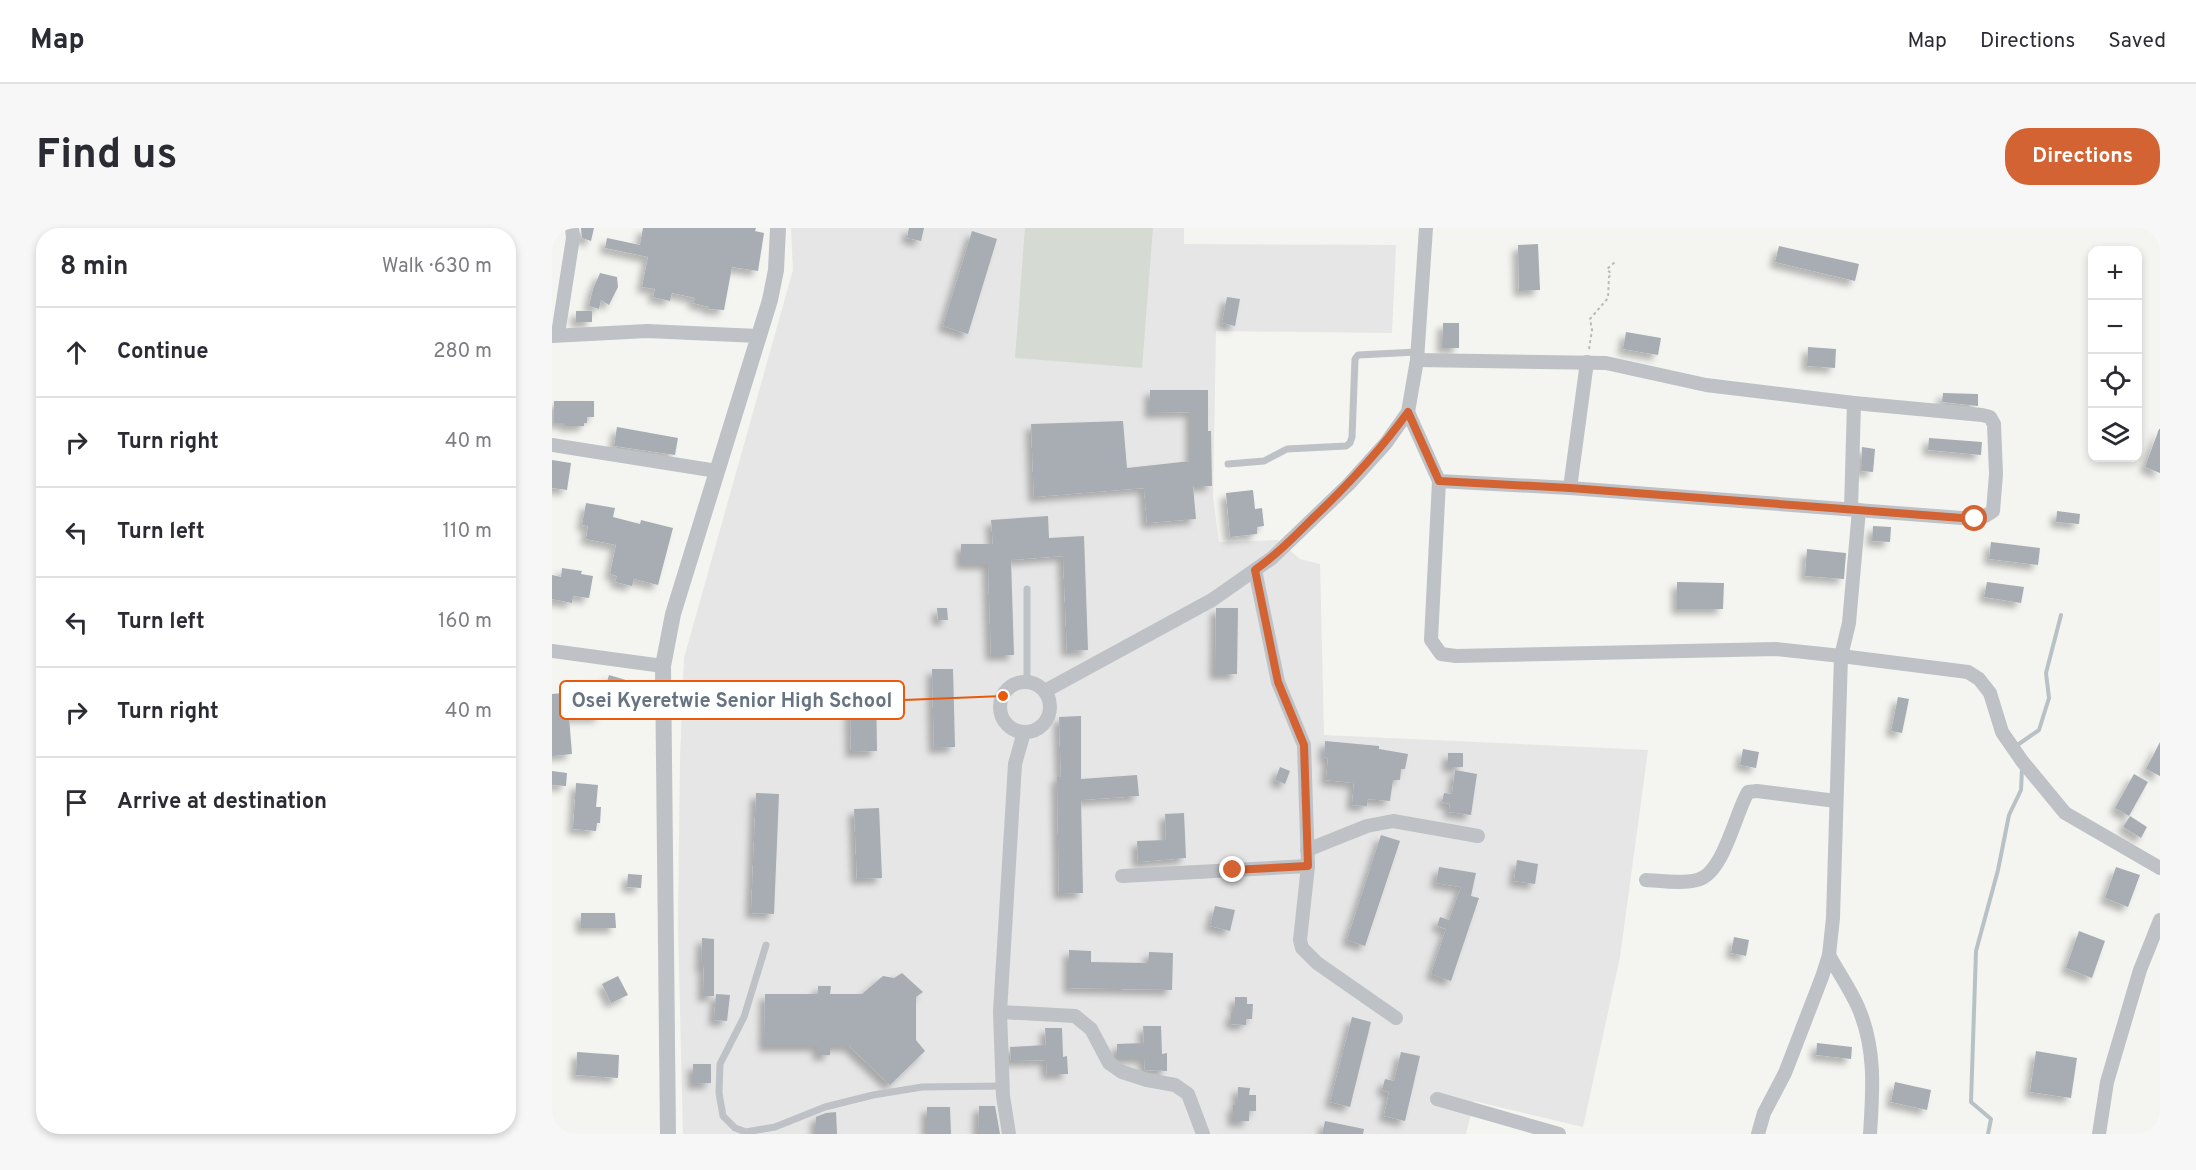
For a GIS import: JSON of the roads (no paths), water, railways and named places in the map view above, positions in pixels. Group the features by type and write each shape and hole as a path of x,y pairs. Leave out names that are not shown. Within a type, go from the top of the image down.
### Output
{"street":[{"path":"572,228 573,238 555,335 647,331 758,336"},
{"path":"668,1134 663,666 673,614 770,300 776,270 778,228"},
{"path":"1045,692 1212,600 1272,558 1349,484 1386,442 1408,412 1417,356 1426,228"},
{"path":"1417,356 1587,360 1706,385 1854,404 1990,417 1994,424 1996,474 1993,511 1975,519 1570,488 1439,481"},
{"path":"1570,488 1587,360"},
{"path":"1758,1134 1764,1113 1785,1073 1829,955 1833,918 1841,656 1849,623 1855,510 1854,404"},
{"path":"1408,412 1439,481 1431,640 1441,654 1456,656 1776,649 1968,672 1990,693 2002,732 2022,761 2065,813 2160,868"},
{"path":"552,445 717,471"},
{"path":"1255,570 1278,682 1304,745 1308,866 1300,940 1302,948 1317,963 1396,1018"},
{"path":"552,651 663,666"},
{"path":"1027,682 1040,687 1045,692 1050,705 1047,718 1038,729 1024,732 1011,727 1002,716 1001,702 1013,685 1027,682"},
{"path":"1009,1134 1003,1086 1000,1012 1015,764 1024,732"},
{"path":"1646,880 1679,882 1700,880 1710,874 1719,860 1748,792 1756,790 1836,801"},
{"path":"1307,850 1367,826 1393,821 1479,836"},
{"path":"1122,876 1308,866"},
{"path":"2099,1134 2107,1082 2140,970 2160,920"},
{"path":"1829,955 1858,1007 1870,1044 1874,1076 1870,1134"},
{"path":"1000,1012 1075,1016 1091,1029 1109,1063 1122,1072 1147,1080 1175,1085 1188,1094 1203,1134"},
{"path":"1437,1099 1559,1134"}],"lane":[{"path":"1228,464 1264,461 1287,448 1346,446 1352,437 1355,359 1358,355 1417,356"},
{"path":"1027,589 1027,682"},
{"path":"766,945 744,1017 720,1064 719,1093 723,1116 735,1128 746,1132 775,1127 825,1107 873,1095 922,1087 1003,1086"}],"waterway":[{"path":"2016,746 2039,730 2049,698 2046,673 2061,615"},
{"path":"1988,1134 1991,1119 1971,1102 1976,951 1998,870 2009,815 2021,790 2022,769"}],"place":[{"name":"Osei Kyeretwie Senior High School","path":"1003,696"}]}
